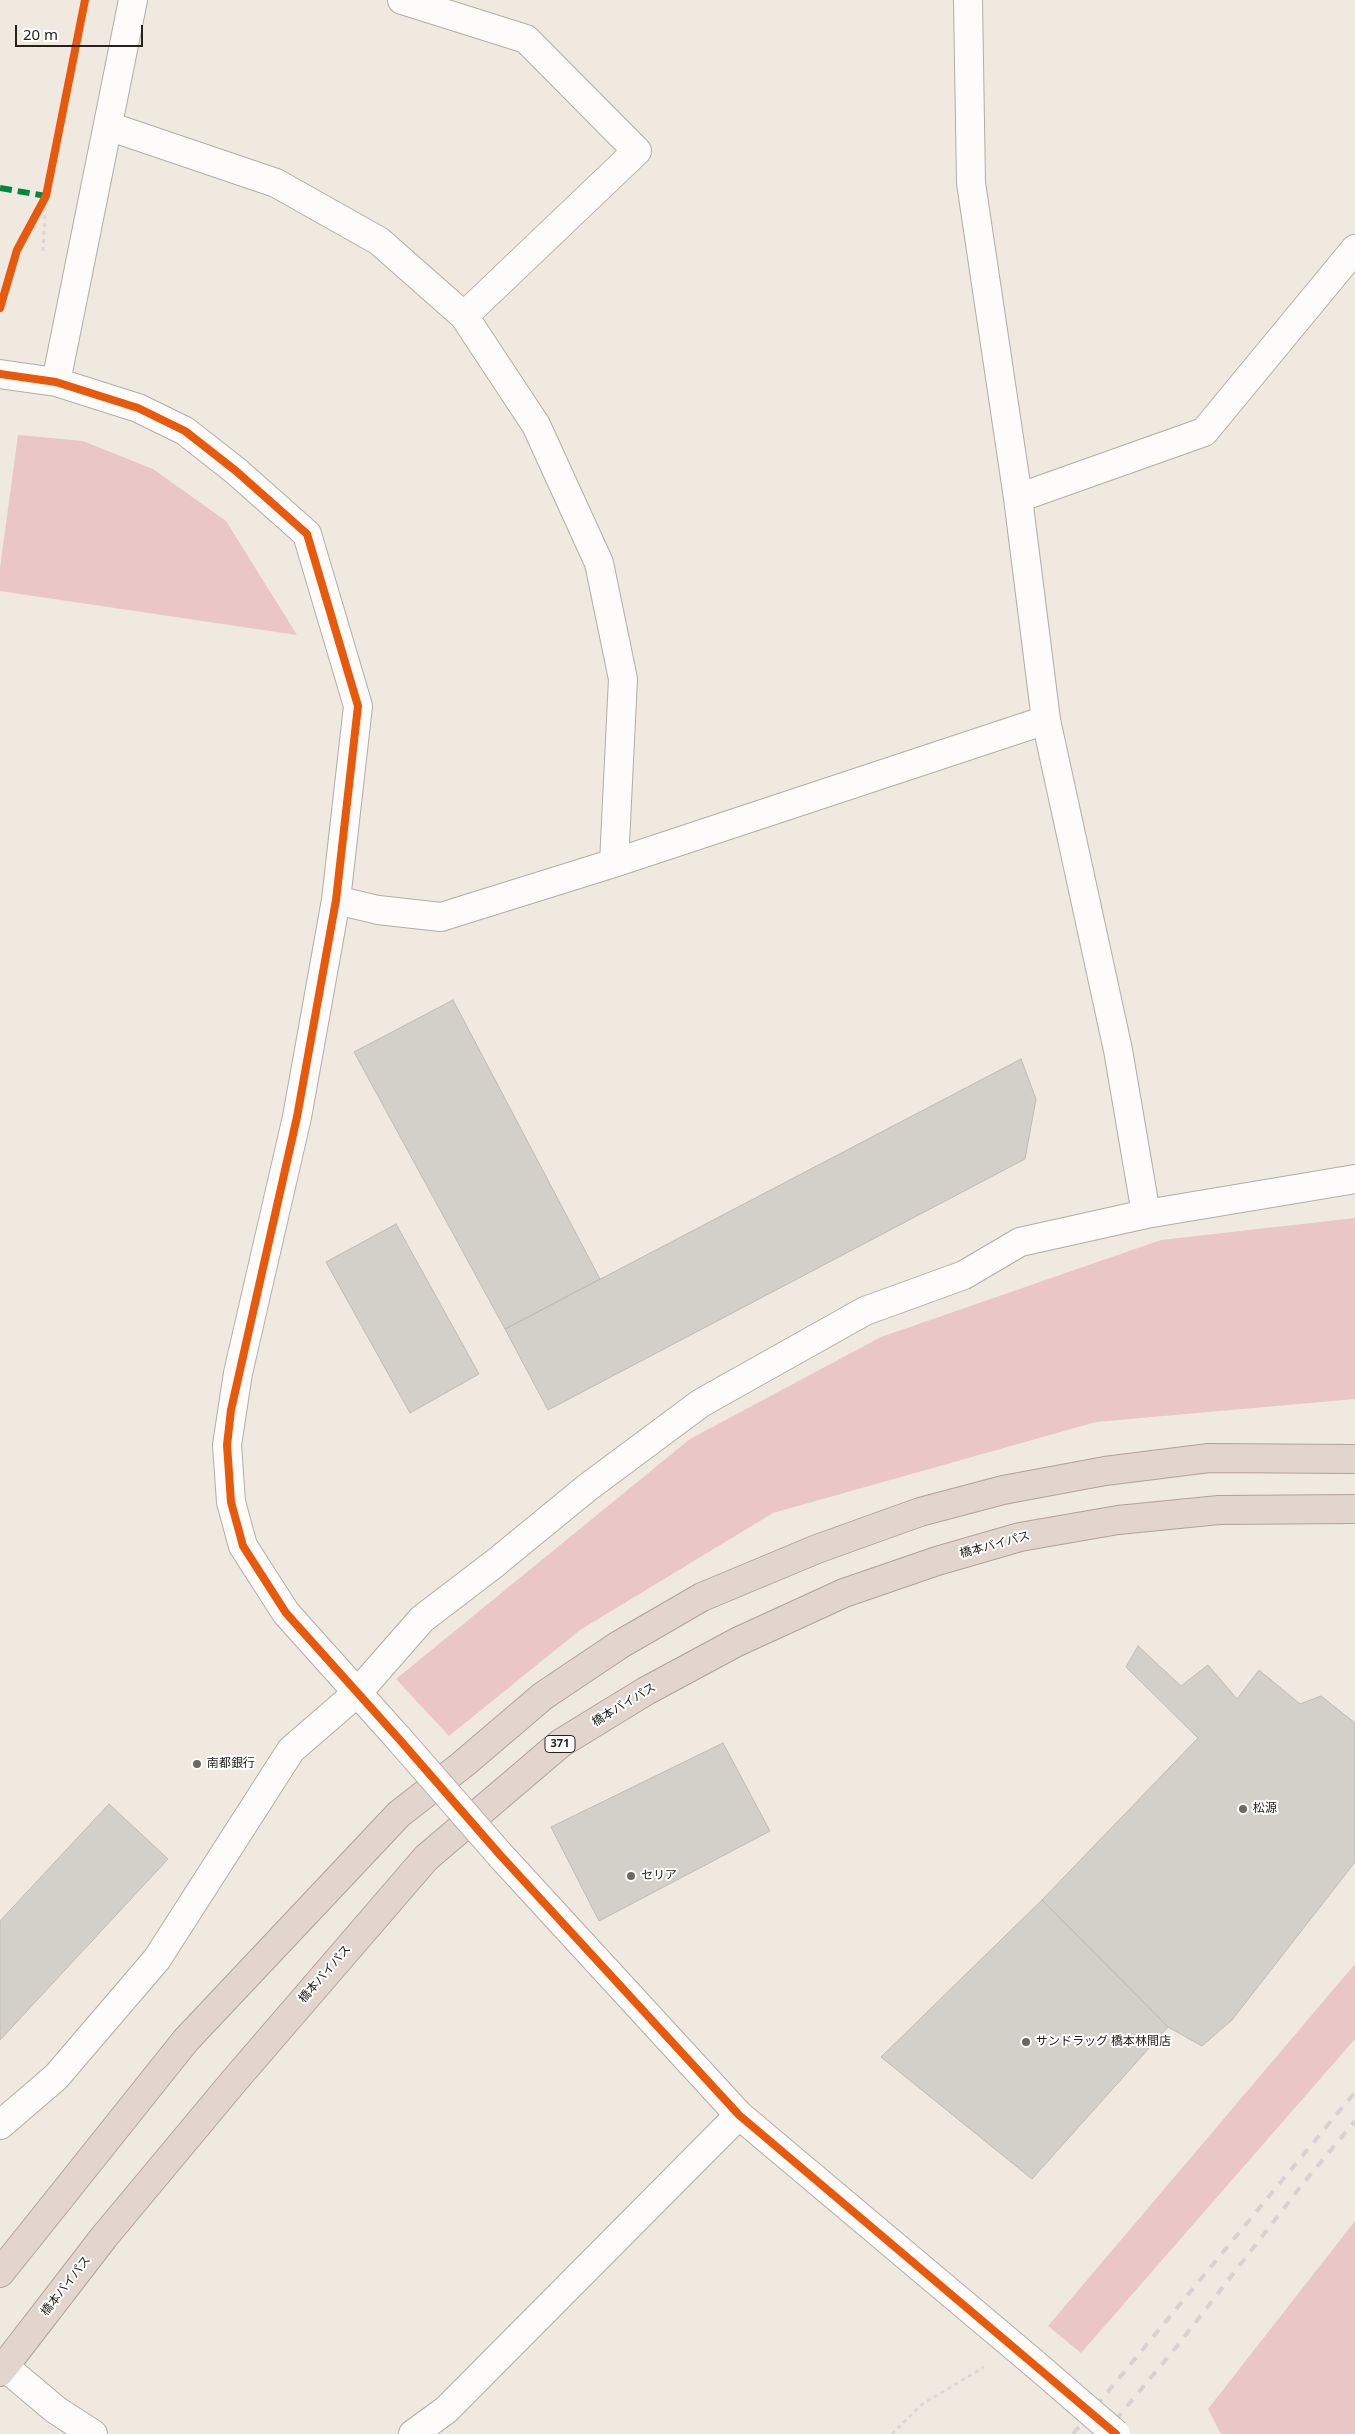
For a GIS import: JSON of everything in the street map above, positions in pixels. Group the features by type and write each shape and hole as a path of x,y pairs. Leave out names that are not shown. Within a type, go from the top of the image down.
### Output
{"highway":[{"path":"0,2273 186,2040 399,1814 543,1696 619,1645 702,1597 817,1549 920,1512 1002,1490 1105,1471 1209,1458 1355,1459"},
{"name":"橋本バイパス","path":"1,2367 104,2237 234,2081 426,1858 561,1743 646,1690 737,1642 844,1593 937,1561 1020,1537 1118,1520 1219,1510 1355,1509"}],"street":[{"path":"56,382 133,0"},
{"path":"402,0 526,39 637,151 464,316"},
{"path":"968,0 972,183 1018,498 1046,720 1118,1050 1146,1214"},
{"path":"108,126 276,183 379,241 464,316 536,425 599,563 623,679 614,863"},
{"path":"1018,498 1204,432 1355,249"},
{"path":"0,374 56,382 138,408 185,431 236,471 307,534 358,706 336,900 297,1117 238,1372 227,1445 231,1502 243,1546 286,1613 400,1739 501,1856 739,2115 1116,2434"},
{"path":"336,900 378,910 441,917 614,863 1046,720"},
{"path":"0,2125 56,2078 157,1959 291,1750 358,1692 422,1619 494,1564 588,1487 701,1403 865,1311 964,1276 1020,1242 1146,1214 1355,1179"},
{"path":"413,2434 446,2410 739,2115"},
{"path":"1,2367 56,2410 93,2434"}],"path":[{"path":"38,212 48,187"},
{"path":"892,2434 922,2405 1025,2357"}],"shaded area":[{"path":"18,435 83,441 153,469 226,521 297,635 0,591 0,568"},
{"path":"1355,1218 1355,1399 1096,1422 773,1513 580,1630 449,1736 396,1679 690,1439 881,1337 1161,1240"},
{"path":"1355,1964 1355,2039 1081,2353 1048,2326"},
{"path":"1355,2221 1355,2434 1221,2434 1208,2409"}],"building":[{"path":"453,1000 600,1279 505,1329 354,1052"},
{"path":"1021,1059 1036,1099 1025,1159 548,1410 505,1329"},
{"path":"396,1224 479,1374 410,1413 326,1262"},
{"name":"松源","path":"1138,1646 1181,1686 1208,1665 1237,1699 1259,1670 1300,1704 1321,1696 1355,1723 1355,1862 1232,2020 1202,2046 1168,2027 1042,1900 1198,1738 1126,1667"},
{"name":"セリア","path":"723,1743 770,1831 599,1921 551,1827"},
{"path":"109,1804 168,1859 0,2040 0,1921"},
{"name":"サンドラッグ 橋本林間店","path":"1042,1900 1168,2027 1032,2179 881,2057"}],"railway":[{"path":"1073,2434 1355,2092"},
{"path":"1104,2434 1178,2345 1305,2181 1355,2121"}],"marked path":[{"path":"0,188 46,196"}],"cycle path":[{"path":"0,308 17,250 46,196 85,0"},
{"path":"0,374 56,382 138,408 185,431 236,471 307,534 358,706 336,900 297,1117 231,1410 227,1445 231,1502 243,1546 286,1613 501,1856 739,2115 1116,2434"}],"place":[{"name":"南都銀行","path":"197,1764"},
{"name":"松源","path":"1243,1809"},
{"name":"セリア","path":"631,1876"},
{"name":"サンドラッグ 橋本林間店","path":"1026,2042"}]}
